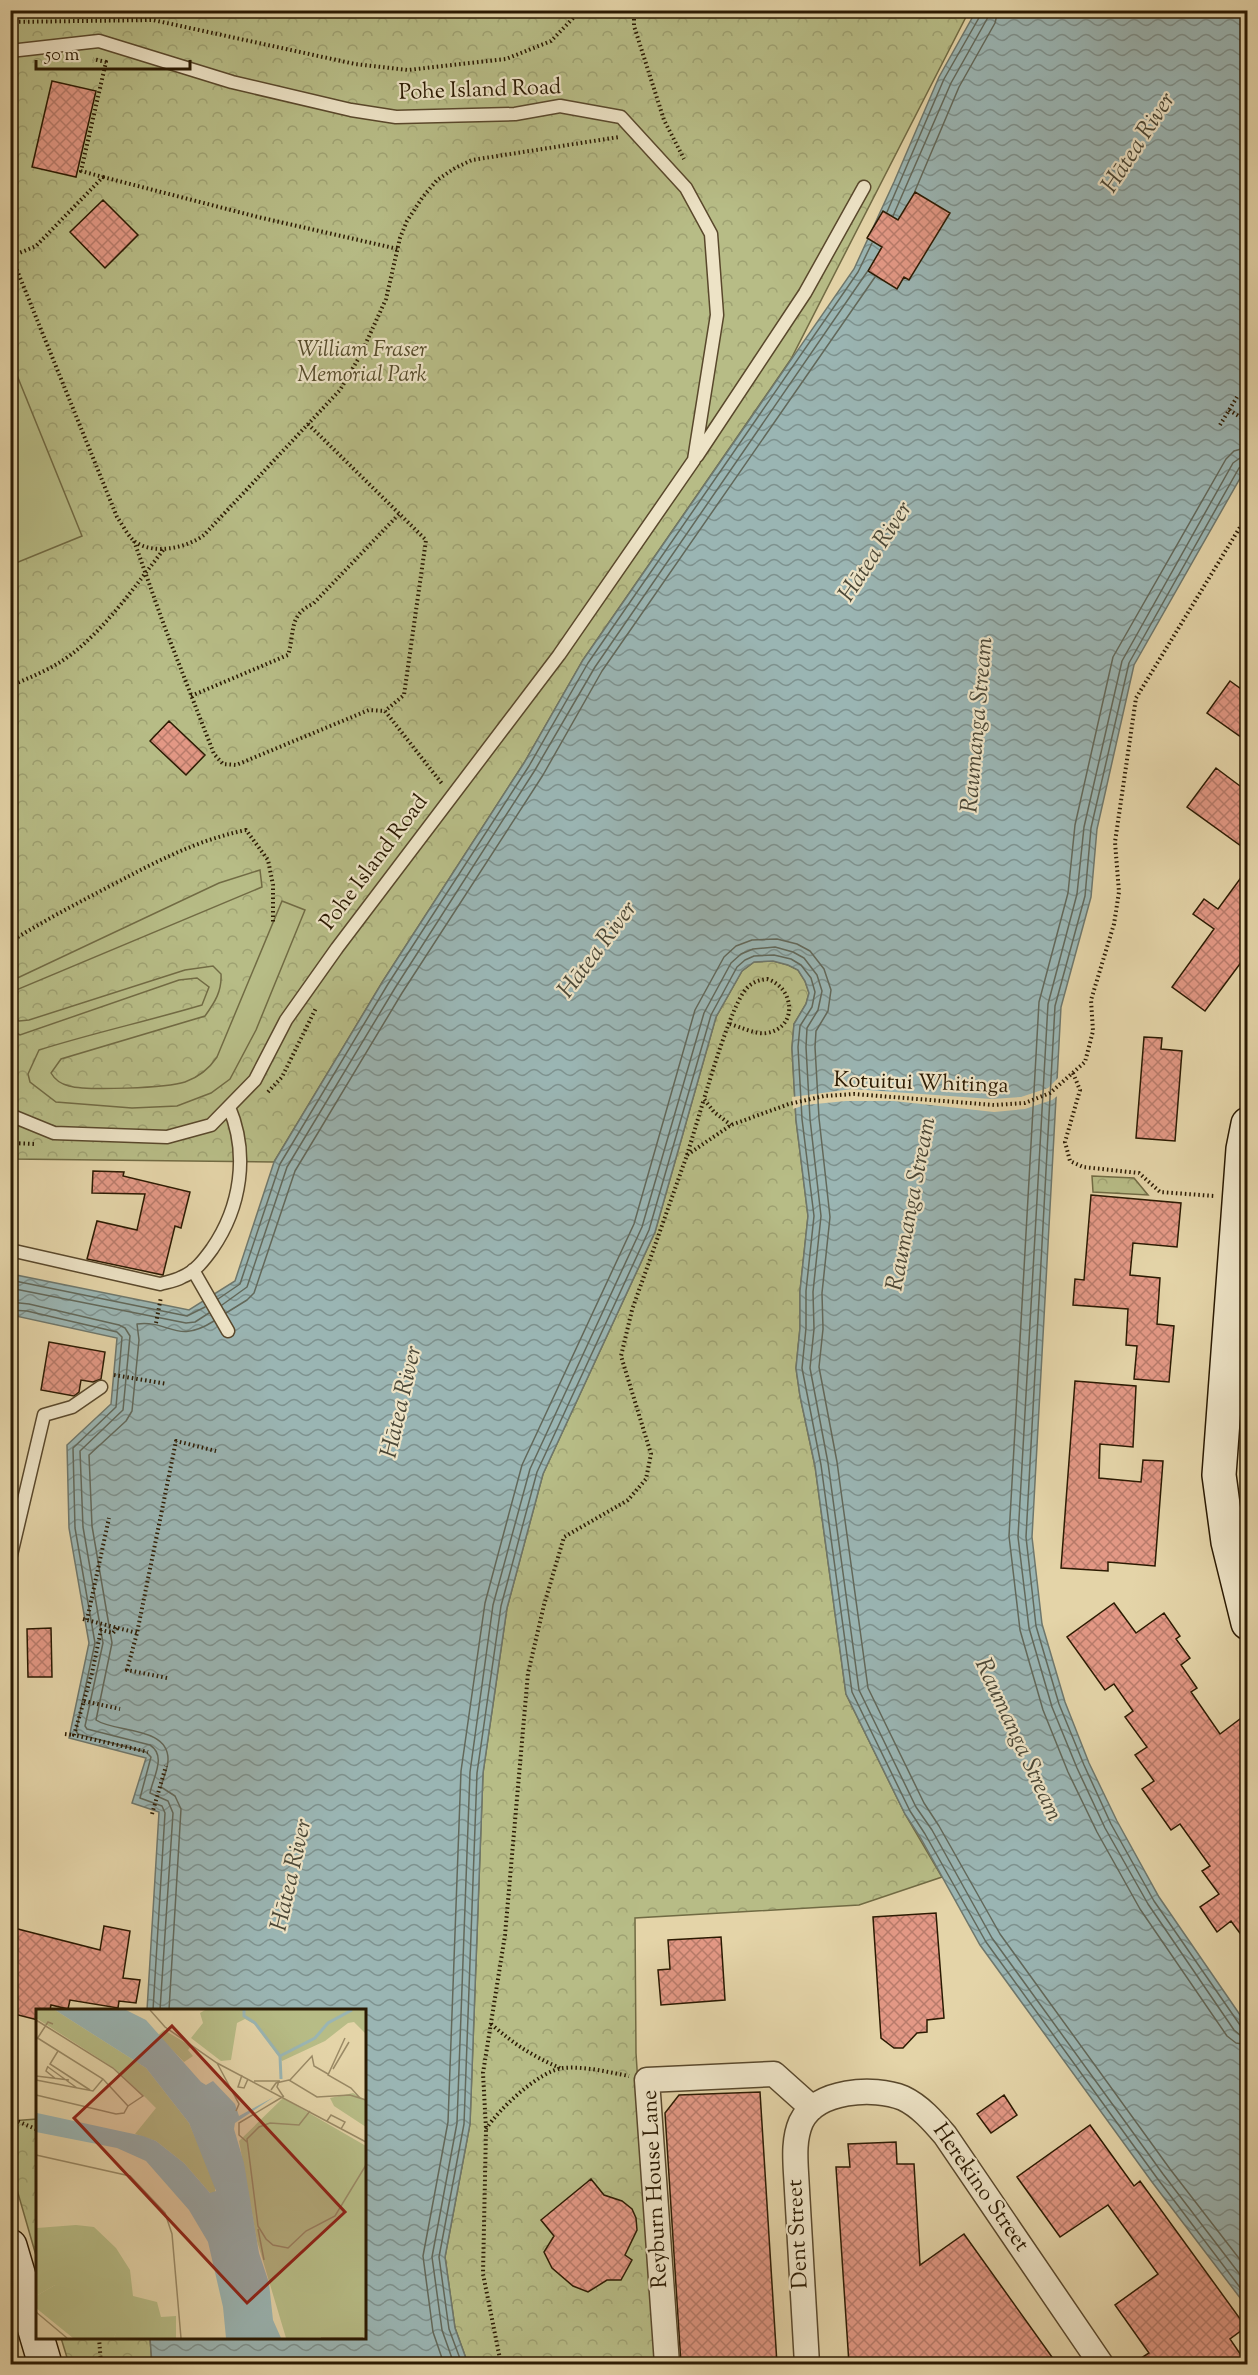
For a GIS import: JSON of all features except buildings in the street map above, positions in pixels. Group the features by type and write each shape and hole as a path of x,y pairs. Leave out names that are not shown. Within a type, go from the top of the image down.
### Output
{"main road":[{"path":"1248,1124 1240,1198 1219,1475 1228,1542 1248,1623"},
{"path":"10,2246 36,2334"},
{"path":"38,2339 45,2364"}],"street":[{"name":"Reyburn House Lane","path":"667,2364 647,2080 774,2074 812,2108"},
{"name":"Herekino Street","path":"812,2108 823,2101 842,2095 883,2093 903,2098 932,2120 945,2135 1101,2364"},
{"name":"Dent Street","path":"807,2364 795,2150 802,2120 812,2108"}],"lane":[{"name":"Pohe Island Road","path":"10,51 99,41 231,82 351,110 396,117 515,114 560,106 621,117 686,188 711,234 717,315 694,460"},
{"name":"Pohe Island Road","path":"10,1115 54,1133 167,1137 212,1125 255,1080 286,1020 337,948 559,655 694,460 805,293 864,187"},
{"path":"10,1250 160,1284 183,1277 202,1263 221,1235 235,1203 241,1155 235,1121 229,1107"},
{"path":"193,1270 228,1331"},
{"path":"10,1559 44,1415 72,1407 101,1387"}],"path":[{"path":"10,22 153,20 355,64 408,70 506,59 551,41 581,10"},
{"path":"634,10 634,26 664,120 685,161"},
{"path":"84,56 106,62 81,171 258,217 398,249"},
{"path":"134,540 149,548 164,548 194,542 204,535 340,390 360,356 386,299 407,221 437,180 472,160 670,131"},
{"path":"103,177 36,246 11,254 117,517 134,540 214,754 223,764 236,765 369,710 385,711 404,695 426,540 308,424"},
{"path":"1220,425 1237,397"},
{"path":"1230,410 1248,422"},
{"path":"191,696 288,655 292,626 302,609 313,604 400,513"},
{"name":"Kotuitui Whitinga","path":"687,1155 731,1125 760,1113 824,1096 854,1094 994,1105 1024,1103 1050,1093 1085,1062 1093,1031 1091,1000 1114,924 1119,892 1115,842 1136,698 1248,514"},
{"path":"10,686 59,663 80,646 118,607 164,548"},
{"path":"385,711 452,796"},
{"path":"10,942 40,923 172,854 212,837 246,830 268,860 273,885 273,922"},
{"path":"501,2364 483,2274 486,2128 483,2073 505,1935 531,1662 544,1605 564,1537 628,1500 646,1479 651,1454 621,1356 632,1310 687,1155 704,1099 730,1024 739,999 752,984 767,979 782,987 787,994 790,1012 787,1021 781,1026 767,1033 730,1024"},
{"path":"266,1094 282,1077 321,1001"},
{"path":"1073,1074 1080,1090 1065,1142 1070,1161 1083,1167 1139,1173 1160,1192 1240,1198"},
{"path":"704,1099 714,1112 731,1125"},
{"path":"10,1143 44,1145"},
{"path":"156,1323 162,1294"},
{"path":"114,1375 167,1384"},
{"path":"167,1678 127,1670 137,1633 176,1441 216,1451"},
{"path":"109,1518 85,1619 137,1633"},
{"path":"74,1735 101,1630 113,1633 117,1628"},
{"path":"84,1701 120,1709"},
{"path":"65,1734 148,1752"},
{"path":"152,1814 166,1766"},
{"path":"491,2024 513,2044 532,2056 560,2068 588,2068 647,2080"},
{"path":"486,2128 494,2116 516,2096 560,2068"},
{"path":"10,2118 36,2129"},
{"path":"99,2339 101,2364"}],"green space":[{"name":"William Fraser Memorial Park","path":"10,11 969,11 791,359 583,660 524,763 383,981 274,1162 11,1159"},
{"path":"10,358 82,536 11,565 10,565"},
{"path":"260,870 262,887 16,990 11,996 11,981 219,883"},
{"path":"282,901 305,910 256,1030 230,1079 211,1093 177,1106 132,1108 56,1102 30,1082 28,1074 39,1050 202,1005 209,987 197,978 179,980 20,1035 11,1030 11,1016 19,1021 29,1020 185,970 213,966 221,974 220,986 215,1001 205,1016 61,1059 51,1073 58,1081 69,1086 109,1089 176,1084 190,1080 203,1072 217,1057"},
{"path":"773,961 798,970 809,993 806,1004 794,1024 792,1048 796,1120 808,1216 800,1291 800,1328 796,1368 815,1466 846,1694 905,1814 942,1877 859,1905 635,1918 636,2053 656,2364 468,2364 455,2328 445,2257 470,2124 483,1773 507,1608 543,1474 655,1232 716,1017 742,971 754,962"},
{"path":"1092,1176 1134,1178 1148,1195 1093,1192"},
{"path":"36,2119 36,2256 11,2169 11,2121"},
{"path":"61,2339 150,2339 152,2364 69,2364"}],"water":[{"path":"976,11 1247,11 1247,466 1134,665 1097,829 1091,897 1061,1007 1032,1537 1042,1624 1065,1702 1089,1763 1117,1821 1159,1897 1247,2025 1247,2307 1152,2182 980,1945 905,1814 846,1694 815,1466 796,1368 800,1328 800,1291 808,1216 796,1120 792,1048 794,1024 806,1004 809,993 798,970 773,961 754,962 742,971 716,1017 655,1232 543,1474 507,1608 483,1773 470,2124 445,2257 455,2328 468,2364 152,2364 150,2339 366,2339 366,2009 147,2009 159,1812 132,1803 146,1758 69,1738 89,1643 69,1528 67,1445 111,1404 117,1338 11,1315 11,1274 189,1310 235,1281 274,1162 383,981 524,763 583,660 854,269 939,77"}],"pier":[{"path":"1061,1075 1060,1094 1052,1100 1025,1109 994,1112 894,1101 846,1101 805,1105 793,1109 792,1097 852,1089 991,1099 1021,1097 1048,1088"}],"water label":[{"name":"Hātea River","path":"1139,143"},
{"name":"Hātea River","path":"876,552"},
{"name":"Raumanga Stream","path":"978,725"},
{"name":"Hātea River","path":"598,950"},
{"name":"Raumanga Stream","path":"912,1204"},
{"name":"Hātea River","path":"402,1402"},
{"name":"Raumanga Stream","path":"1018,1740"},
{"name":"Hātea River","path":"292,1875"}]}
